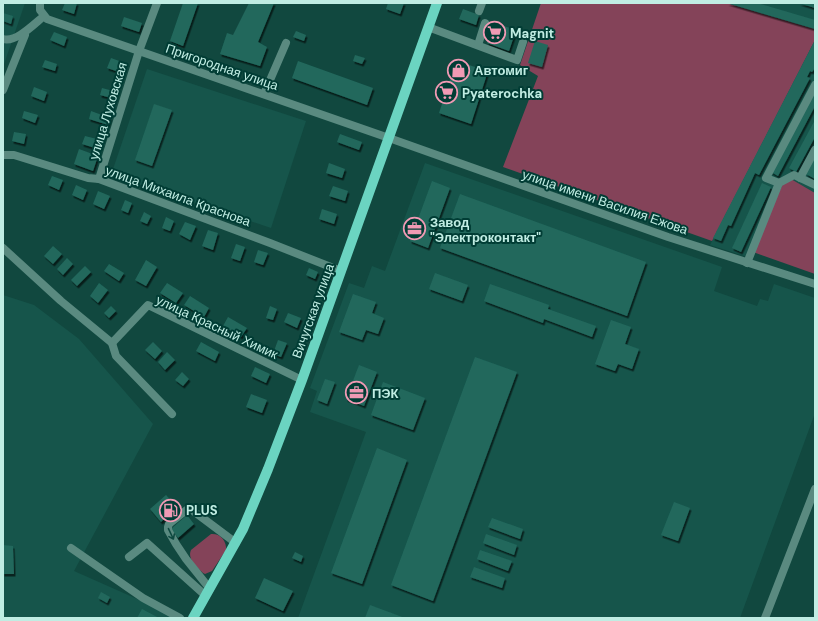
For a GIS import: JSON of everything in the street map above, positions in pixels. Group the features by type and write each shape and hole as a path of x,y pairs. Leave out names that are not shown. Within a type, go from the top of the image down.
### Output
{"main road":[{"name":"Вичугская улица","path":"193,618 236,543 268,469 302,380 437,3"}],"street":[{"path":"3,39 7,40 18,36 45,17 40,10 40,3"},
{"name":"улица Луховская","path":"99,179 139,51 157,3"},
{"path":"479,11 482,3"},
{"name":"Пригородная улица","path":"45,17 389,138"},
{"path":"478,45 485,23"},
{"path":"428,27 517,60 524,42"},
{"path":"3,90 25,35"},
{"path":"264,94 286,42"},
{"path":"779,183 766,178 815,85"},
{"name":"улица имени Василия Ежова","path":"389,138 668,238 815,284"},
{"path":"800,178 815,150"},
{"name":"улица Михаила Краснова","path":"3,155 14,155 88,178 99,179 270,242 341,271"},
{"path":"747,263 779,183 794,175 815,185"},
{"path":"3,248 61,301 112,343 116,356 172,414"},
{"name":"улица Красный Химик","path":"112,343 148,305 302,380"},
{"path":"765,618 815,489"},
{"path":"208,592 176,544 168,530 169,524 189,508 236,543"},
{"path":"129,557 147,543 208,592"},
{"path":"71,548 143,598 180,618"}],"shaded area":[{"path":"3,3 25,3 3,67"},
{"path":"541,3 726,3 815,29 815,40 712,241 503,167 538,76 520,65"},
{"path":"726,3 815,3 815,29"},
{"path":"815,40 815,193 791,179 751,258 710,245"},
{"path":"147,69 306,121 271,228 111,175"},
{"name":"Завод \"Электроконтакт\"","path":"425,163 722,267 714,291 757,306 760,299 768,301 774,284 815,298 815,413 740,618 298,618 366,432 310,412 317,391 310,388 349,283 364,288 372,266 385,271"},
{"path":"791,179 815,193 815,274 753,252 784,181"},
{"path":"3,295 34,305 79,339 153,424 74,571 180,618 3,618"},
{"path":"211,534 222,538 226,550 212,571 205,574 193,563 190,553 191,550"}],"building":[{"path":"65,3 77,3 74,14 62,10"},
{"path":"183,3 198,3 183,46 170,41"},
{"path":"249,3 274,3 258,42 267,47 260,66 220,54 227,33 233,35"},
{"path":"388,3 404,3 400,14 386,9"},
{"path":"727,3 757,3 815,20 815,29"},
{"path":"799,3 815,3 815,8"},
{"path":"463,9 479,15 476,25 459,19"},
{"path":"3,13 13,16 11,24 3,21"},
{"path":"124,17 142,23 139,32 121,26"},
{"path":"494,23 516,30 509,51 487,43"},
{"path":"296,31 306,35 304,41 293,37"},
{"path":"54,32 67,37 64,46 50,40"},
{"path":"815,40 815,68 812,72 810,71 807,77 810,78 759,175 755,173 731,226 728,225 721,241 713,238"},
{"path":"535,41 548,45 542,67 528,63"},
{"path":"355,55 365,58 362,64 353,61"},
{"path":"111,58 122,62 119,72 107,68"},
{"path":"45,60 57,64 55,71 42,67"},
{"path":"298,61 373,88 367,105 292,78"},
{"path":"456,61 488,71 471,124 439,113"},
{"path":"34,87 47,92 44,101 31,96"},
{"path":"102,88 117,92 115,99 100,95"},
{"path":"815,89 815,106 778,176 771,172"},
{"path":"154,104 172,110 152,166 135,160"},
{"path":"24,111 38,115 35,123 22,118"},
{"path":"91,111 110,118 108,125 89,119"},
{"path":"815,120 815,137 796,172 789,168"},
{"path":"14,132 26,134 24,144 12,141"},
{"path":"340,134 362,142 359,150 337,142"},
{"path":"85,136 101,140 98,149 82,144"},
{"path":"79,149 98,156 93,171 74,164"},
{"path":"815,157 815,179 806,174"},
{"path":"329,163 345,169 342,178 326,173"},
{"path":"52,176 63,180 59,190 48,185"},
{"path":"432,181 450,188 428,248 410,241"},
{"path":"762,183 771,187 741,252 732,248"},
{"path":"76,185 87,190 83,200 72,195"},
{"path":"333,186 348,191 345,201 329,196"},
{"path":"98,191 110,196 104,209 93,204"},
{"path":"460,194 646,262 627,316 440,248"},
{"path":"125,200 132,203 128,213 121,210"},
{"path":"322,209 337,214 334,224 319,219"},
{"path":"144,212 151,216 147,224 140,221"},
{"path":"166,217 174,221 170,231 162,228"},
{"path":"185,222 196,226 190,240 179,234"},
{"path":"208,230 218,233 213,250 202,246"},
{"path":"236,244 245,247 240,261 231,258"},
{"path":"53,246 62,254 53,264 44,256"},
{"path":"258,250 268,253 263,265 254,262"},
{"path":"67,258 73,264 63,275 57,269"},
{"path":"146,260 157,267 146,286 135,280"},
{"path":"109,264 124,273 119,281 104,271"},
{"path":"85,266 91,272 77,286 71,280"},
{"path":"309,268 318,272 315,279 306,275"},
{"path":"435,273 468,285 462,301 429,289"},
{"path":"99,283 108,290 98,303 90,296"},
{"path":"167,283 183,293 176,303 160,293"},
{"path":"490,284 549,305 548,309 596,326 592,337 544,319 543,323 484,301"},
{"path":"353,294 376,302 372,313 384,318 378,334 366,330 362,340 339,332"},
{"path":"190,296 209,308 204,317 184,305"},
{"path":"111,306 116,311 109,318 104,313"},
{"path":"270,306 277,309 273,320 266,318"},
{"path":"288,313 301,318 297,328 284,322"},
{"path":"228,317 247,328 241,337 223,326"},
{"path":"611,320 631,327 625,344 639,349 632,369 618,364 615,371 595,364"},
{"path":"278,340 287,343 281,357 273,354"},
{"path":"153,342 162,351 155,359 145,350"},
{"path":"201,342 219,352 215,361 196,351"},
{"path":"167,352 175,360 165,370 158,362"},
{"path":"475,357 517,372 433,601 391,585"},
{"path":"359,365 377,372 364,406 346,399"},
{"path":"255,367 270,374 266,383 251,376"},
{"path":"182,372 189,379 183,386 175,380"},
{"path":"325,379 335,382 327,404 317,400"},
{"path":"383,382 425,398 413,430 371,415"},
{"path":"251,394 267,400 262,413 246,407"},
{"path":"377,448 407,460 362,584 331,573"},
{"path":"166,495 177,507 161,522 150,509"},
{"path":"674,502 690,508 678,541 661,535"},
{"path":"187,515 194,524 178,538 171,529"},
{"path":"492,518 523,529 520,539 488,527"},
{"path":"486,534 517,545 514,555 483,543"},
{"path":"3,545 13,546 14,574 3,574"},
{"path":"480,550 512,561 508,571 477,559"},
{"path":"295,552 303,556 301,562 292,558"},
{"path":"474,567 505,578 502,588 470,577"},
{"path":"264,578 293,591 283,611 255,598"},
{"path":"101,592 110,597 107,603 98,598"},
{"path":"370,605 405,618 365,618"},
{"path":"142,609 159,618 137,618"}],"place":[{"name":"Magnit","path":"494,33"},
{"name":"Автомиг","path":"459,70"},
{"name":"Pyaterochka","path":"447,93"},
{"name":"Завод \"Электроконтакт\"","path":"414,229"},
{"name":"ПЭК","path":"357,393"},
{"name":"PLUS","path":"171,510"}]}
